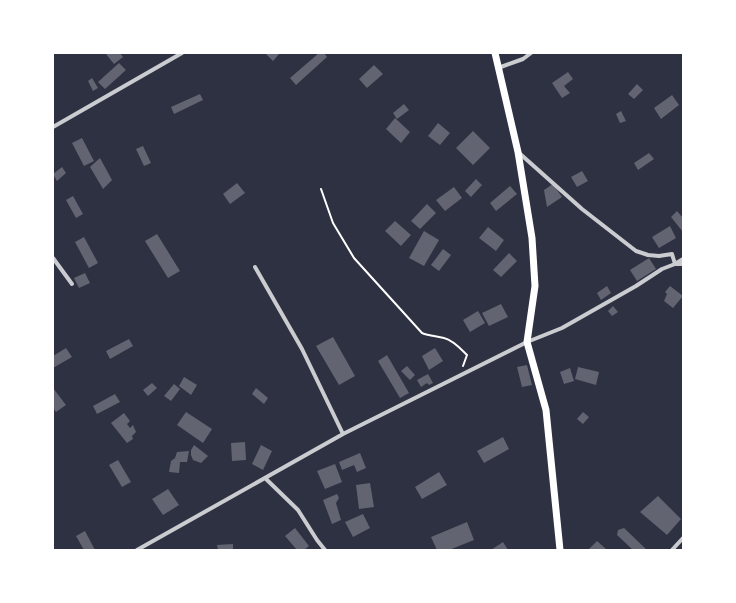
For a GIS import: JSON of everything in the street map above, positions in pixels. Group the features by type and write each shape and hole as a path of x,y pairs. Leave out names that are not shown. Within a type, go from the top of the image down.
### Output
{"main road":[{"path":"495,53 518,152 532,238 535,286 527,342 546,410 560,550"}],"street":[{"path":"53,127 182,53"},
{"path":"498,68 523,59 531,53"},
{"path":"518,152 582,209 636,251 648,255 659,256 672,254 676,264"},
{"path":"53,258 72,284"},
{"path":"137,550 343,434 527,342 562,328 636,286 662,269 676,264 683,259"},
{"path":"676,264 683,264"},
{"path":"255,267 302,349 343,434"},
{"path":"265,478 298,510 325,550"},
{"path":"672,550 683,538"}],"path":[{"path":"321,188 333,223 354,258 367,274 392,299 422,333 446,338 458,346 467,355 460,376"}],"building":[{"path":"120,53 123,57 114,64 106,54"},
{"path":"265,53 280,53 273,61"},
{"path":"319,53 324,53 327,57 296,85 290,78"},
{"path":"119,63 126,70 105,89 98,82"},
{"path":"374,65 383,74 367,88 359,79"},
{"path":"568,72 573,79 564,86 570,93 562,98 552,83"},
{"path":"92,78 98,88 93,91 88,81"},
{"path":"637,84 643,90 634,99 628,94"},
{"path":"200,94 203,100 174,114 171,107"},
{"path":"672,95 679,105 661,119 654,108"},
{"path":"404,104 409,110 397,119 393,113"},
{"path":"621,111 626,121 620,123 616,114"},
{"path":"395,118 410,132 401,143 386,129"},
{"path":"438,123 450,133 440,145 428,136"},
{"path":"473,131 490,148 473,165 456,148"},
{"path":"82,138 94,161 84,166 72,143"},
{"path":"143,146 151,163 144,166 136,149"},
{"path":"649,153 654,159 638,170 634,163"},
{"path":"100,158 112,180 103,189 90,167"},
{"path":"62,167 66,173 57,181 53,174"},
{"path":"582,171 588,181 577,187 571,177"},
{"path":"476,179 482,185 471,197 465,191"},
{"path":"237,183 245,193 230,204 223,194"},
{"path":"553,184 562,197 547,207 544,190"},
{"path":"510,186 517,194 496,211 490,203"},
{"path":"454,187 462,198 445,211 436,200"},
{"path":"73,196 83,214 76,218 66,200"},
{"path":"427,204 436,213 420,229 411,221"},
{"path":"677,211 683,218 683,232 671,217"},
{"path":"395,221 411,235 401,246 385,231"},
{"path":"670,226 676,238 659,248 652,237"},
{"path":"488,227 504,240 496,251 479,238"},
{"path":"424,231 439,240 424,266 409,258"},
{"path":"157,234 180,271 168,278 145,241"},
{"path":"84,237 98,263 89,268 75,242"},
{"path":"443,249 451,255 439,271 431,265"},
{"path":"509,253 517,261 501,277 493,270"},
{"path":"649,258 656,269 637,281 630,270"},
{"path":"85,273 90,283 79,288 74,278"},
{"path":"607,286 611,293 601,300 597,293"},
{"path":"670,286 683,296 673,308 664,301 667,294 665,292"},
{"path":"501,304 508,317 489,326 482,313"},
{"path":"613,306 618,312 612,316 608,311"},
{"path":"478,311 485,323 470,332 463,320"},
{"path":"333,337 355,376 339,385 316,346"},
{"path":"129,339 133,346 110,359 106,351"},
{"path":"66,348 72,357 53,368 53,356"},
{"path":"435,348 443,361 429,370 422,356"},
{"path":"387,355 409,393 400,398 378,361"},
{"path":"527,365 532,385 522,387 517,367"},
{"path":"407,366 415,375 410,380 401,371"},
{"path":"578,367 599,372 596,385 575,379"},
{"path":"570,368 574,381 564,384 560,372"},
{"path":"428,374 433,383 429,385 427,383 421,387 417,380"},
{"path":"184,377 197,385 191,395 179,386"},
{"path":"152,383 157,388 148,396 143,390"},
{"path":"174,384 180,389 171,401 164,396"},
{"path":"53,388 66,405 56,412 53,408"},
{"path":"256,388 268,398 264,404 252,394"},
{"path":"115,394 120,402 97,414 93,406"},
{"path":"186,412 212,429 203,443 177,425"},
{"path":"583,412 589,417 583,424 577,419"},
{"path":"124,413 130,421 127,424 130,428 133,425 136,432 132,436 133,439 127,443 111,423"},
{"path":"503,437 509,449 484,463 477,451"},
{"path":"245,442 246,460 232,461 231,443"},
{"path":"194,445 208,456 201,463 193,460 191,455 191,450"},
{"path":"261,445 272,451 263,470 252,464"},
{"path":"189,451 187,462 180,462 179,473 169,472 171,461 175,458 177,452"},
{"path":"360,453 366,468 357,472 354,465 342,470 339,462"},
{"path":"118,460 131,482 122,487 109,465"},
{"path":"335,464 342,482 325,489 317,471"},
{"path":"439,472 447,485 422,499 415,487"},
{"path":"370,483 374,507 359,509 356,485"},
{"path":"168,489 179,505 163,515 152,499"},
{"path":"337,494 339,498 336,503 341,520 332,524 323,500"},
{"path":"658,496 681,519 667,535 640,512"},
{"path":"363,514 370,528 353,537 345,522"},
{"path":"467,522 474,540 449,550 437,550 431,537"},
{"path":"295,528 309,546 304,550 297,550 285,536"},
{"path":"624,528 647,550 633,550 617,535 618,530"},
{"path":"85,531 95,550 84,550 76,536"},
{"path":"597,541 606,549 588,550"},
{"path":"503,542 508,550 491,550"},
{"path":"233,544 233,550 218,550 217,545"}]}
